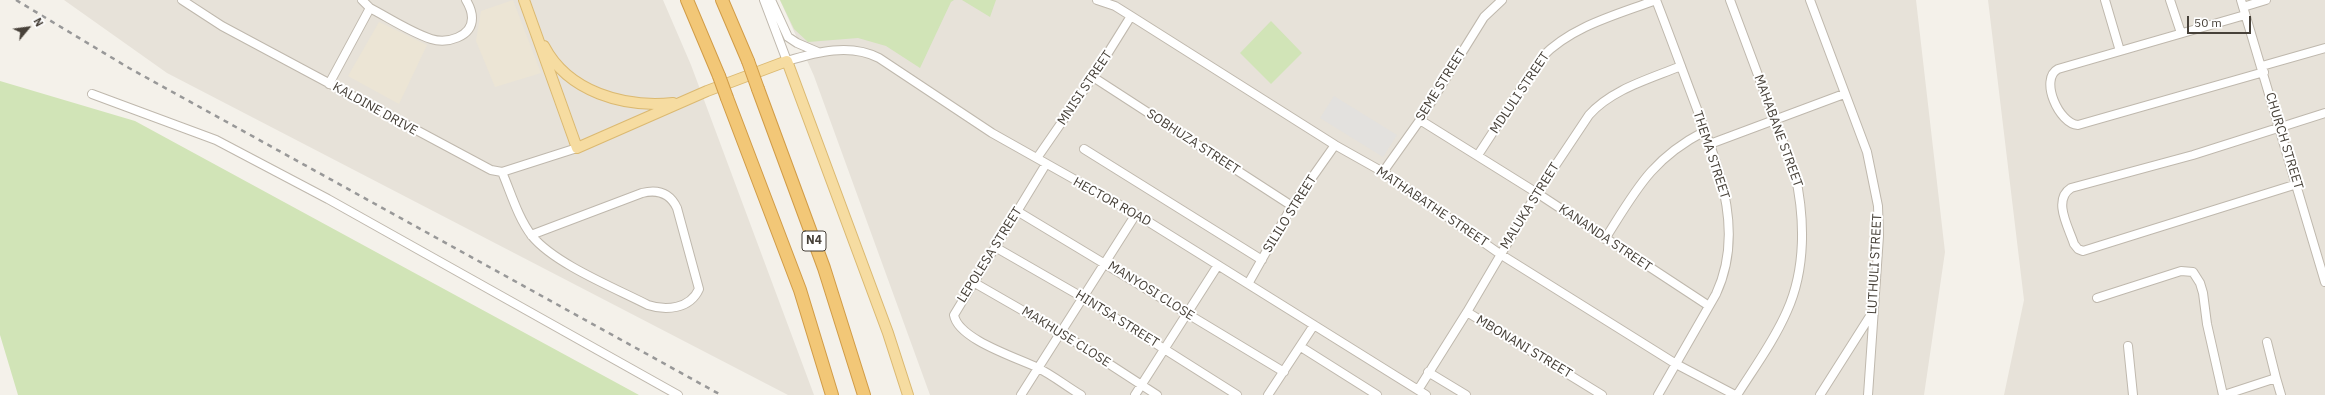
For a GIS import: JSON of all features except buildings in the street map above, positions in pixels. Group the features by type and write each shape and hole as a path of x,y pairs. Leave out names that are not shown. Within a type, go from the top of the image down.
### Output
{"highway":[{"name":"N4","path":"687,0 727,98 800,290 832,395"},
{"name":"N4","path":"722,0 748,61 824,268 864,395"}],"main road":[{"path":"524,0 577,148 682,102 787,61 882,318 908,395"},
{"path":"530,17 545,48 559,66 587,89 608,98 628,102 682,102"}],"street":[{"name":"KALDINE DRIVE","path":"182,0 222,26 478,165 502,172"},
{"path":"362,0 370,8 432,39 444,40 466,34 471,26 472,17 466,0"},
{"path":"764,0 787,61"},
{"path":"771,0 788,37 797,43 818,52"},
{"name":"MATHABATHE STREET","path":"1098,0 1115,6 1335,145 1383,172 1500,254 1676,364 1736,395"},
{"name":"SEME STREET","path":"1383,172 1420,120 1484,17 1502,0"},
{"name":"THEMA STREET","path":"1656,0 1710,144 1727,199 1729,247 1723,280 1658,395"},
{"name":"MDLULI STREET","path":"1478,155 1542,57 1555,44 1580,29 1656,0"},
{"name":"MAHABANE STREET","path":"1730,0 1795,174 1801,198 1803,224 1799,270 1787,311 1736,395"},
{"name":"LUTHULI STREET","path":"1810,0 1867,152 1878,206 1879,236 1868,395"},
{"path":"2105,0 2120,51"},
{"path":"2170,0 2181,33"},
{"path":"2266,0 2243,7 2181,33 2058,69 2052,74 2050,85 2056,105 2068,122 2075,125 2082,124 2263,69 2325,48"},
{"name":"CHURCH STREET","path":"2243,7 2280,126 2325,282"},
{"path":"329,84 370,8"},
{"name":"MNISI STREET","path":"1037,158 1093,78 1131,16"},
{"name":"HECTOR ROAD","path":"787,61 818,52 850,50 873,54 896,67 992,133 1136,214 1426,395"},
{"name":"MALUKA STREET","path":"1418,390 1467,312 1537,193 1597,105 1619,92 1681,66"},
{"name":"SOBHUZA STREET","path":"1093,78 1292,206"},
{"path":"92,94 216,140 328,198 678,395"},
{"path":"1710,144 1774,118 1844,94"},
{"path":"2297,184 2083,251 2078,249 2074,244 2063,210 2063,197 2071,188 2193,155 2280,126 2325,113"},
{"name":"KANANDA STREET","path":"1420,120 1478,155 1604,239 1709,306"},
{"path":"1604,239 1653,167 1682,143 1705,131"},
{"name":"SILILO STREET","path":"1248,284 1292,206 1335,145"},
{"path":"531,235 642,193 657,191 670,197 677,208 699,289 696,295 684,305 665,309 648,305 553,254 531,235 502,172 577,148"},
{"path":"1084,148 1262,260"},
{"name":"LEPOLESA STREET","path":"1037,368 997,351 969,334 955,321 956,309 1046,164"},
{"name":"MANYOSI CLOSE","path":"1017,211 1104,262 1284,372"},
{"path":"1021,395 1082,296 1136,214"},
{"name":"HINTSA STREET","path":"995,247 1082,296 1237,395"},
{"path":"1135,395 1164,347 1218,265"},
{"path":"2097,298 2181,271 2193,272 2200,283 2203,293 2207,324 2224,395 2276,378"},
{"name":"MAKHUSE CLOSE","path":"973,282 1060,332 1157,395"},
{"name":"MBONANI STREET","path":"1467,312 1602,395"},
{"path":"1820,395 1873,313"},
{"path":"1268,395 1314,325"},
{"path":"2266,342 2281,395"},
{"path":"2128,346 2133,395"},
{"path":"1300,347 1377,395"},
{"path":"1037,368 1081,395"},
{"path":"1428,372 1466,395"}],"shaded area":[{"path":"64,0 663,0 691,65 814,395 788,395 167,73"},
{"path":"513,0 541,73 495,87 476,41 481,11"},
{"path":"780,0 1916,0 1945,252 1924,395 930,395 814,76"},
{"path":"1988,0 2325,0 2325,395 2004,395 2024,300"},
{"path":"379,22 427,45 399,104 348,76"},
{"path":"1334,96 1397,135 1383,157 1320,118"}],"green space":[{"path":"780,0 954,0 951,2 920,68 886,46 858,38 808,42 794,29"},
{"path":"962,0 996,0 990,17"},
{"path":"1271,21 1302,53 1271,84 1240,53"},
{"path":"0,81 135,121 639,395 18,395 0,335"}],"railway":[{"path":"16,0 129,68 721,395"}]}
